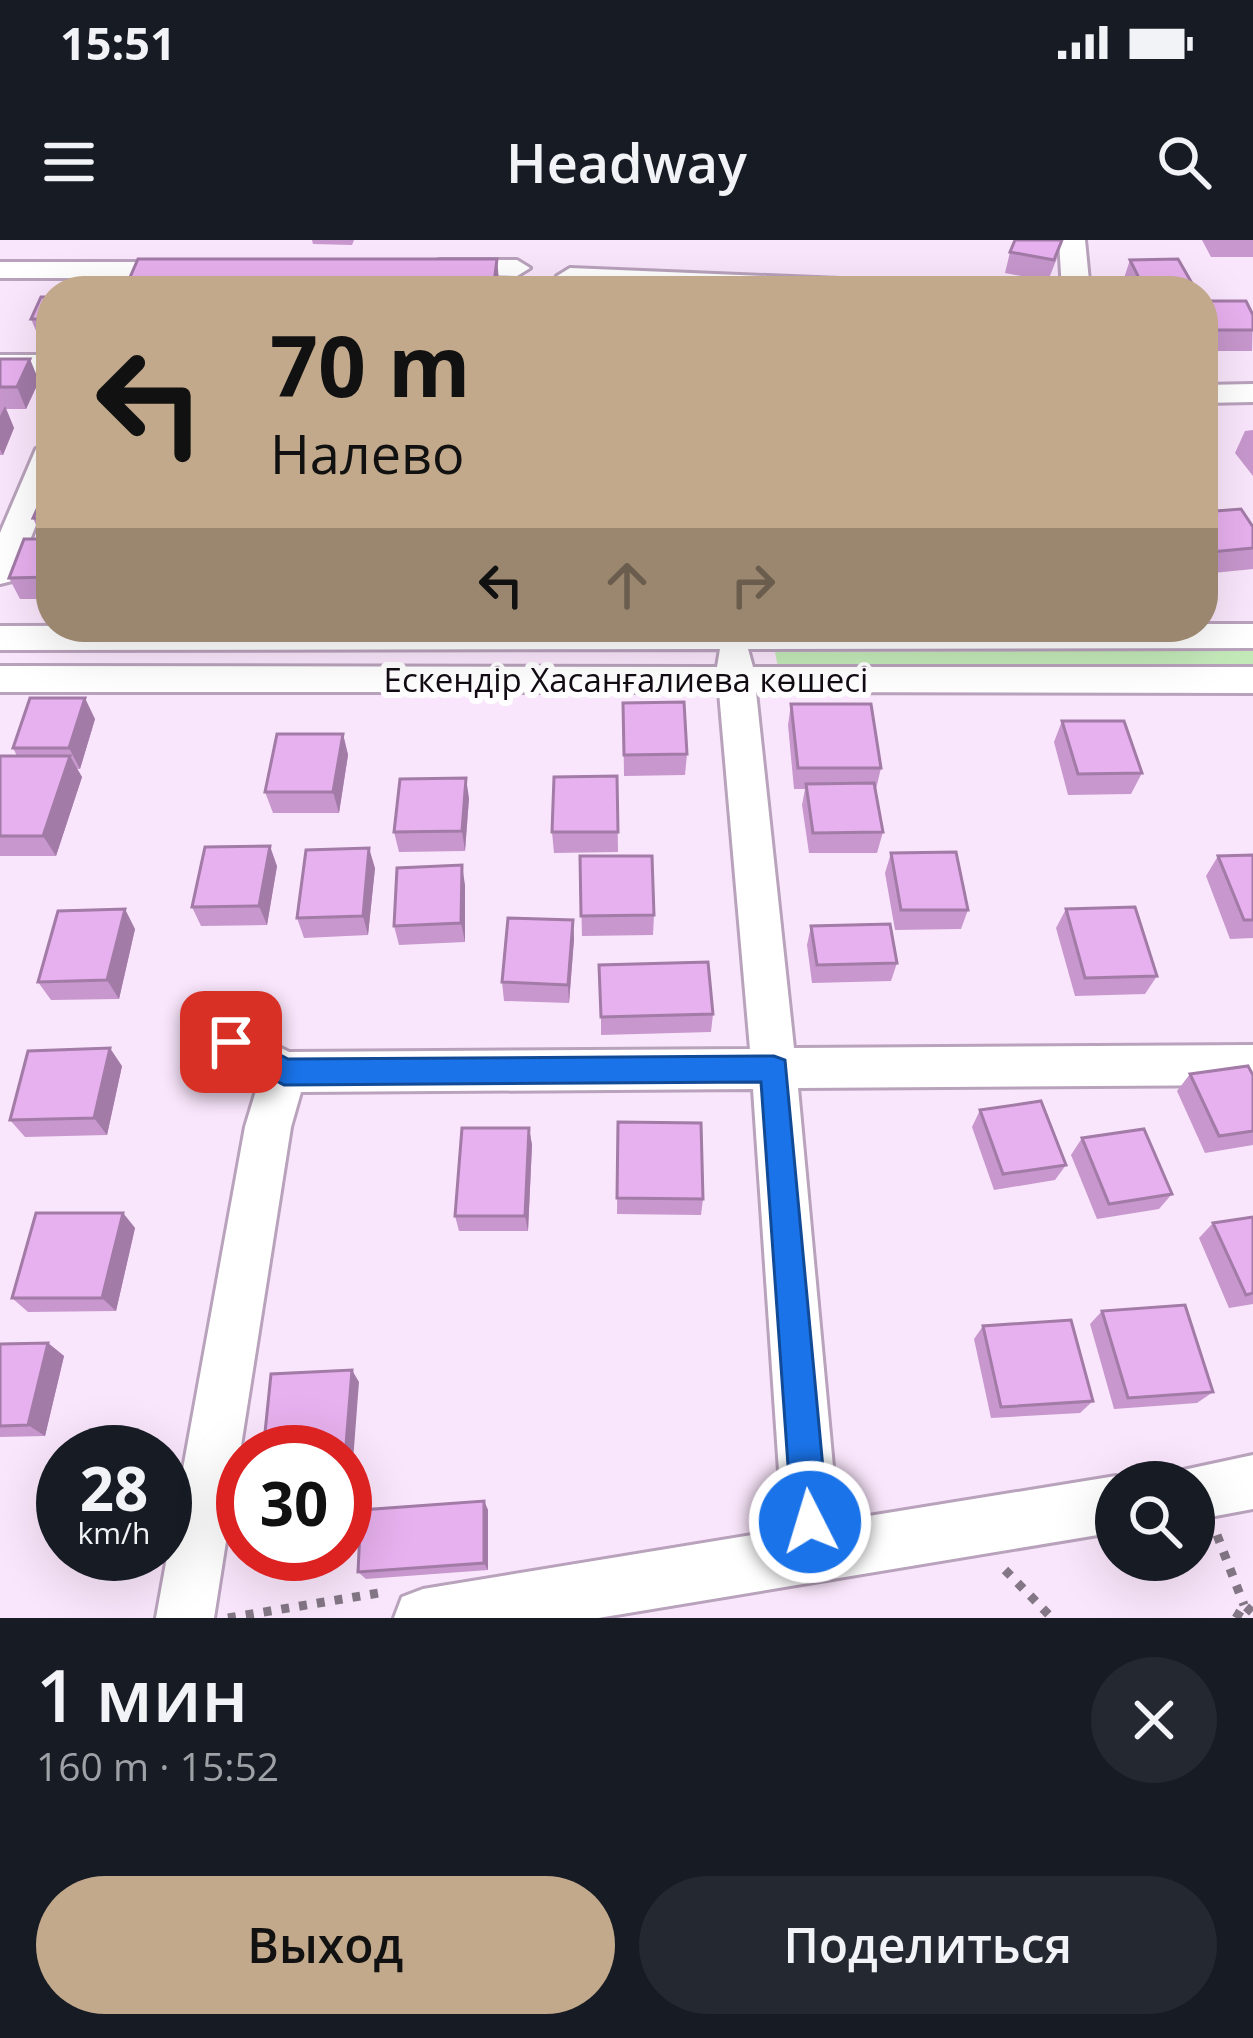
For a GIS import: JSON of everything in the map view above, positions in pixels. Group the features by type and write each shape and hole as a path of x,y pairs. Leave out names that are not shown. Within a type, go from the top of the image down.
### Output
{"street":[{"path":"1072,240 1075,276"},
{"path":"421,268 517,268"},
{"path":"0,270 68,276"},
{"path":"167,276 218,270"},
{"path":"0,364 36,364"},
{"path":"1218,394 1253,393"},
{"path":"0,479 36,467"},
{"path":"0,573 36,486"},
{"name":"Ескендір Хасанғалиева көшесі","path":"1218,637 1253,636"},
{"name":"Ескендір Хасанғалиева көшесі","path":"0,638 36,639"},
{"name":"Ескендір Хасанғалиева көшесі","path":"147,642 735,658 1253,680"},
{"name":"Ескендір Хасанғалиева көшесі","path":"0,679 1112,642"},
{"path":"735,658 813,1554"},
{"path":"231,1042 284,1072 1253,1065"},
{"path":"185,1618 268,1127 284,1072"},
{"path":"1215,1507 1253,1482"},
{"path":"423,1618 1095,1507"}],"path":[{"path":"1215,1533 1249,1609 1236,1618"},
{"path":"1004,1570 1052,1618"}],"green space":[{"path":"1253,650 1253,671 779,673 775,652"}],"building":[{"path":"1015,240 1062,240 1054,260 1010,252"},
{"path":"138,259 497,259 495,276 131,276"},
{"path":"1178,259 1188,276 1138,276 1130,260"},
{"path":"1218,301 1246,301 1253,330 1218,330"},
{"path":"0,359 30,359 17,387 0,387"},
{"path":"1241,509 1253,527 1253,548 1218,551 1218,511"},
{"path":"24,539 36,539 36,577 9,578"},
{"path":"30,698 85,698 69,748 13,748"},
{"path":"684,702 687,754 624,755 623,703"},
{"path":"791,704 871,704 881,768 798,768"},
{"path":"1062,721 1124,721 1142,773 1078,774"},
{"path":"277,734 343,734 333,792 265,792"},
{"path":"0,756 70,756 43,836 0,836"},
{"path":"617,776 618,832 552,832 554,777"},
{"path":"466,778 462,831 394,832 400,779"},
{"path":"874,783 883,832 813,833 806,784"},
{"path":"270,846 259,906 192,907 205,847"},
{"path":"369,848 363,916 297,918 306,850"},
{"path":"956,852 968,910 901,910 891,853"},
{"path":"1253,855 1253,920 1244,920 1218,856"},
{"path":"580,856 652,856 654,915 581,916"},
{"path":"462,865 461,923 394,926 397,868"},
{"path":"1135,907 1157,976 1085,978 1066,909"},
{"path":"125,909 107,980 38,982 58,911"},
{"path":"508,918 573,920 568,985 502,982"},
{"path":"890,924 897,963 817,965 811,926"},
{"path":"708,962 713,1014 601,1017 599,965"},
{"path":"110,1048 94,1118 10,1120 28,1051"},
{"path":"1248,1066 1253,1075 1253,1131 1219,1136 1190,1074"},
{"path":"1041,1101 1066,1165 1003,1174 980,1110"},
{"path":"618,1122 701,1123 703,1199 617,1198"},
{"path":"462,1128 529,1128 525,1216 455,1216"},
{"path":"1144,1129 1172,1194 1109,1204 1082,1138"},
{"path":"36,1213 123,1213 102,1298 12,1298"},
{"path":"1253,1217 1253,1293 1246,1295 1213,1223"},
{"path":"1185,1305 1213,1392 1128,1398 1102,1311"},
{"path":"1071,1320 1093,1401 1001,1407 983,1326"},
{"path":"48,1343 28,1425 0,1426 0,1344"},
{"path":"352,1370 348,1425 266,1425 271,1374"},
{"path":"484,1501 484,1563 372,1571 372,1509"}],"route":[{"path":"231,1042 284,1072 774,1069 810,1522"}]}
